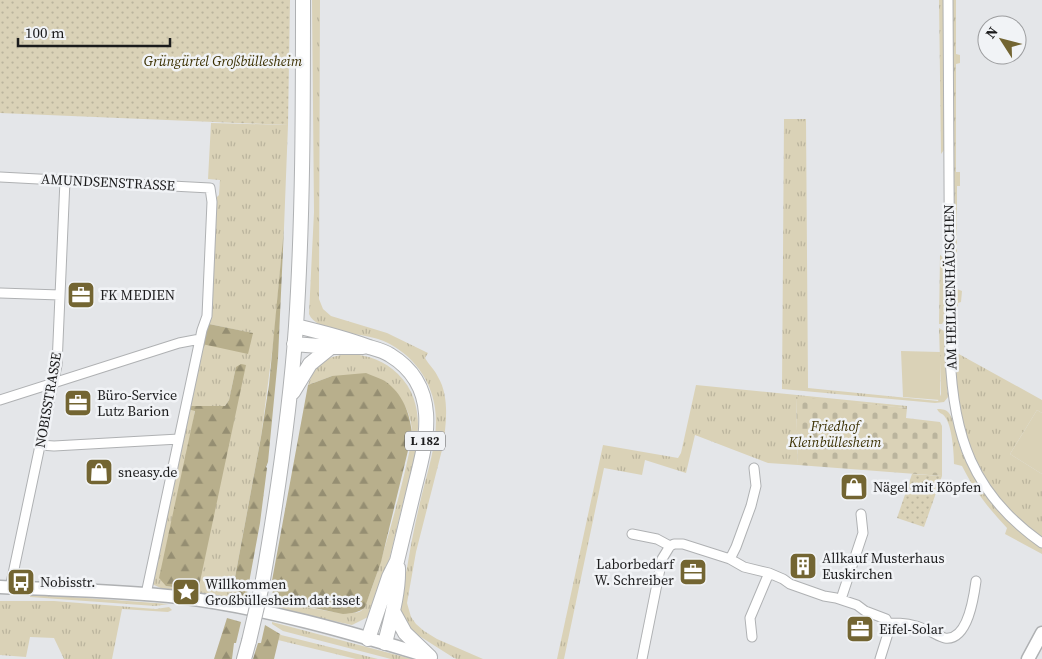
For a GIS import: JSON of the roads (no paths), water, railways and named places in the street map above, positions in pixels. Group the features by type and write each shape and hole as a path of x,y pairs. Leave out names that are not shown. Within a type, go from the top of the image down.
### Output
{"main road":[{"path":"244,659 262,585 279,484 296,326 302,170 303,0"},
{"name":"L 182","path":"296,326 355,340 389,355 407,369 420,389 427,413 424,448 397,561 368,639"},
{"name":"L 182","path":"294,344 356,348 368,346"},
{"path":"289,400 310,364 331,347"},
{"name":"L 182","path":"385,643 393,611 398,575 397,561"},
{"path":"393,611 405,634 433,658"}],"street":[{"name":"AM HEILIGENHÄUSCHEN","path":"948,0 950,354 954,406 966,449 986,488 1009,516 1042,543"},
{"name":"AMUNDSENSTRASSE","path":"0,177 210,188 212,202 206,316 200,340"},
{"name":"NOBISSTRASSE","path":"5,588 40,446 57,366 65,180"},
{"path":"0,293 60,295"},
{"path":"0,400 180,344 200,340 146,594"},
{"path":"40,446 179,439"},
{"path":"730,558 751,506 751,499 756,486 754,468"},
{"path":"841,599 863,533 861,514"},
{"path":"632,534 657,539 670,546"},
{"path":"642,659 662,559 670,546 674,544 683,544 730,558 744,567 783,578 790,584 824,596 841,599 888,621 909,623 946,638 954,636 960,630 971,610 976,581"},
{"path":"752,637 750,618 769,573"},
{"path":"5,588 146,594 210,602 385,643 433,658"},
{"path":"880,659 889,635 888,621"},
{"path":"1028,659 1042,633"}],"place":[{"name":"FK MEDIEN","path":"81,295"},
{"name":"Büro-Service Lutz Barion","path":"78,403"},
{"name":"sneasy.de","path":"99,472"},
{"name":"Nägel mit Köpfen","path":"854,487"},
{"name":"Allkauf Musterhaus Euskirchen","path":"803,566"},
{"name":"Laborbedarf W. Schreiber","path":"693,572"},
{"name":"Nobisstr.","path":"21,582"},
{"name":"Willkommen Großbüllesheim dat isset","path":"186,592"},
{"name":"Eifel-Solar","path":"860,629"}],"park label":[{"name":"Grüngürtel Großbüllesheim","path":"223,61"},
{"name":"Friedhof Kleinbüllesheim","path":"835,434"}]}
